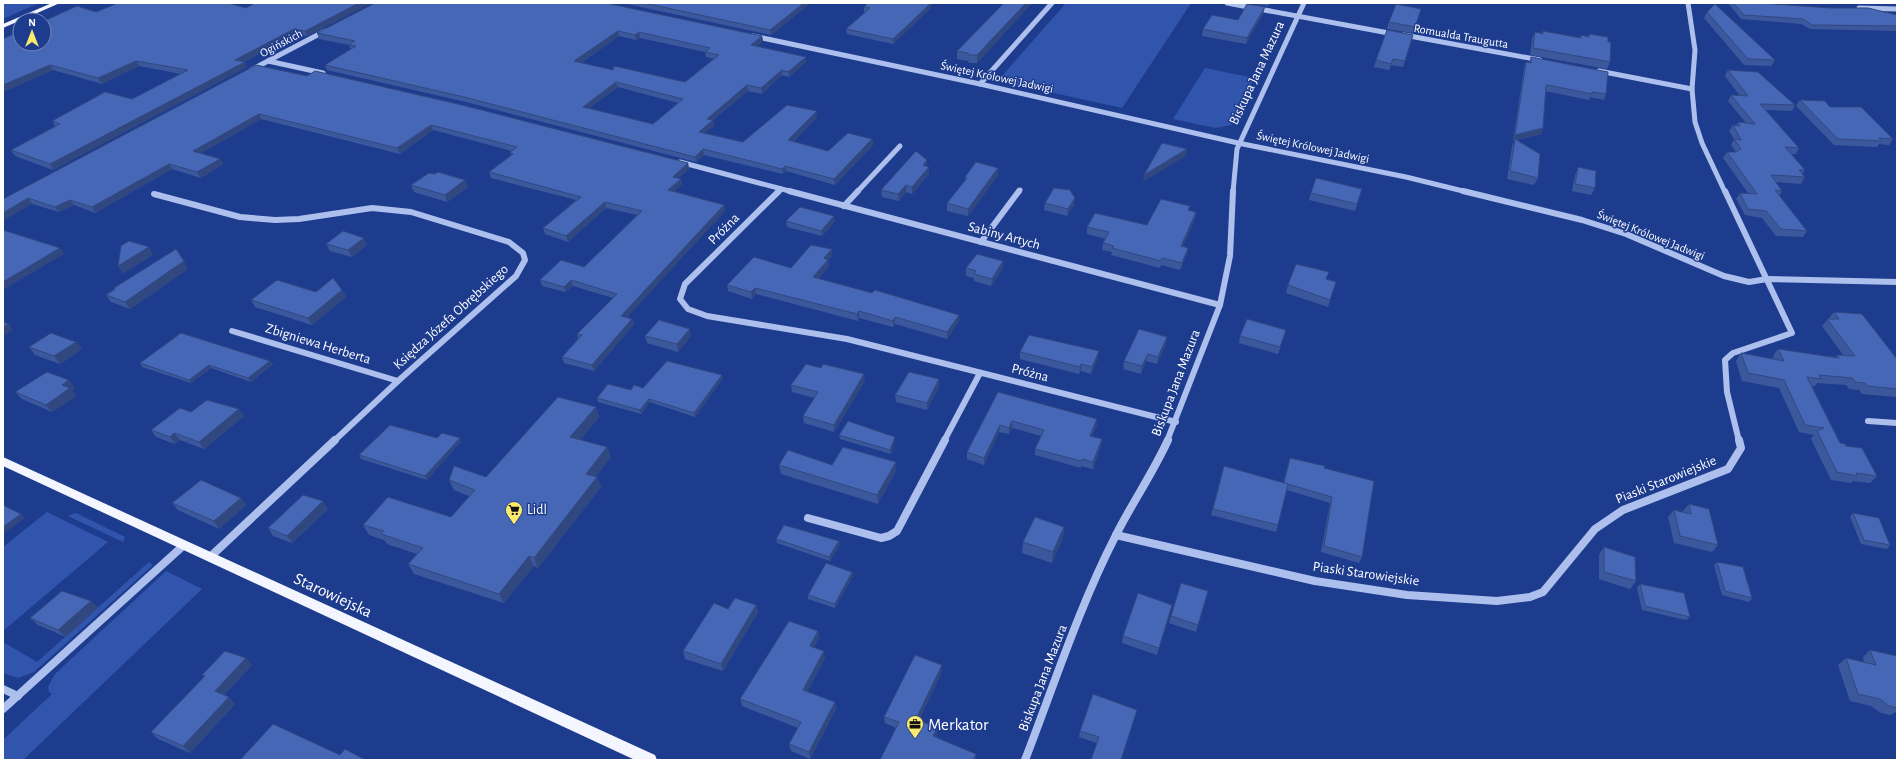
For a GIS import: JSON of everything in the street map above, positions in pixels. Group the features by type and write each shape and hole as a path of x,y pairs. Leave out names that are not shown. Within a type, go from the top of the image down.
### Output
{"main road":[{"path":"3,26 57,3"},
{"name":"Starowiejska","path":"3,461 650,760"}],"street":[{"path":"980,84 1052,3"},
{"name":"Romualda Traugutta","path":"1227,3 1547,61"},
{"name":"Biskupa Jana Mazura","path":"1025,760 1089,593 1116,535 1159,459 1176,422 1220,305 1230,256 1234,168 1238,143 1304,3"},
{"name":"Piaski Starowiejskie","path":"1116,535 1315,581 1399,594 1497,601 1530,597 1543,592 1595,529 1623,510 1728,469 1741,448 1727,388 1724,368 1725,360 1733,353 1792,333 1702,143 1695,122 1692,89 1695,50 1688,3"},
{"path":"1851,8 1897,9"},
{"name":"Ogińskich","path":"247,72 330,28"},
{"name":"Świętej Królowej Jadwigi","path":"750,35 980,84 1238,143 1406,178 1582,220 1626,234 1724,276 1749,282 1767,279 1897,282"},
{"path":"268,61 327,74"},
{"path":"1594,70 1692,89"},
{"path":"844,206 900,146"},
{"path":"674,160 781,189"},
{"name":"Sabiny Artych","path":"781,189 1220,305"},
{"name":"Próżna","path":"781,189 685,284 680,299 683,306 689,311 707,316 847,339 1176,422"},
{"path":"981,242 1020,190"},
{"name":"Księdza Józefa Obrębskiego","path":"154,194 240,217 275,220 299,219 372,208 411,212 509,242 525,254 524,265 516,276 398,381 210,557"},
{"name":"Zbigniewa Herberta","path":"232,332 398,381"},
{"path":"808,518 881,538 889,536 896,531 980,373"},
{"path":"1868,422 1897,422"},
{"path":"3,709 184,545"},
{"path":"3,689 18,696"}],"shaded area":[{"path":"3,3 39,3 19,12 12,12 12,15 3,19"},
{"path":"1066,3 1191,3 1122,108 1008,83 1002,76"},
{"path":"1205,68 1254,78 1231,125 1215,128 1173,119"},
{"path":"47,512 108,542 3,631 3,547"},
{"path":"76,513 125,537 123,542 68,516"},
{"path":"149,562 153,565 34,672 18,678 3,673 3,642 37,662"},
{"path":"166,571 202,589 23,760 3,760 3,740 52,694 49,692 48,687 55,674"}],"building":[{"path":"118,3 228,3 246,8 255,3 359,3 305,31 294,29 235,60 245,62 50,164 11,150 60,124 52,121 105,92 132,99 188,70 136,61 98,78 50,65 3,85 3,39 12,35 12,52 52,52 52,17 77,6 96,12"},
{"path":"375,3 606,3 762,36 751,45 806,57 788,72 782,70 761,88 747,85 707,119 713,120 699,132 743,142 787,105 817,111 788,140 828,151 848,133 872,139 834,179 785,166 782,169 703,149 695,157 464,97 325,65 356,46 349,45 355,41 317,33","holes":["618,31 635,35 639,32 710,48 705,52 719,55 685,82 614,66 613,70 574,61","616,82 683,99 653,124 583,107"]},
{"path":"644,3 804,3 770,30"},
{"path":"868,3 931,3 893,39 846,29 870,8 864,7"},
{"path":"1004,3 1026,3 977,55 969,55 968,53 957,51"},
{"path":"1733,3 1760,3 1830,8 1868,8 1897,15 1897,26 1812,25 1803,19 1744,15"},
{"path":"1247,4 1265,7 1247,38 1203,29 1212,15 1238,20"},
{"path":"1396,4 1421,9 1415,27 1389,22"},
{"path":"1715,4 1775,60 1748,59 1707,12"},
{"path":"1387,30 1413,35 1405,61 1393,59 1391,64 1376,60"},
{"path":"1543,31 1581,38 1581,35 1589,37 1589,34 1608,37 1608,42 1611,42 1610,62 1533,48 1535,32 1543,34"},
{"path":"1531,57 1608,72 1606,94 1592,92 1592,94 1548,85 1546,86 1543,128 1515,135 1526,62 1531,63"},
{"path":"256,65 307,76 315,71 462,105 688,163 673,177 681,179 668,190 724,205 621,316 632,319 592,365 562,357 582,335 577,334 617,294 571,280 564,287 540,280 561,260 584,267 642,211 605,202 566,236 543,228 581,197 489,172 513,154 510,152 517,147 431,125 397,148 259,114 193,151 220,159 197,172 169,164 92,207 70,200 55,207 28,198 3,213 3,199"},
{"path":"1728,70 1758,72 1795,105 1760,104 1799,148 1785,147 1805,170 1799,170 1805,177 1771,175 1782,191 1775,190 1807,231 1781,229 1766,211 1748,209 1740,193 1757,194 1727,152 1736,152 1741,149 1734,139 1741,140 1733,125 1740,126 1738,122 1755,124 1731,95 1748,96"},
{"path":"1800,100 1825,101 1830,107 1861,107 1893,139 1879,138 1881,141 1838,139"},
{"path":"1515,139 1540,154 1538,178 1510,171"},
{"path":"1162,143 1187,149 1144,175"},
{"path":"916,151 927,160 923,165 929,167 912,187 906,185 898,194 881,190"},
{"path":"976,162 998,168 968,209 947,203 967,178 965,177"},
{"path":"1578,167 1596,171 1595,188 1575,184"},
{"path":"438,172 465,180 445,195 411,185 429,173 435,174"},
{"path":"1316,178 1362,189 1357,204 1311,193"},
{"path":"1054,188 1070,190 1075,198 1068,209 1045,203"},
{"path":"1161,199 1190,206 1188,210 1196,212 1181,246 1188,248 1182,263 1162,258 1161,261 1112,248 1114,246 1103,243 1109,232 1087,227 1095,213 1147,225"},
{"path":"800,207 834,216 821,231 786,221"},
{"path":"3,230 60,248 3,282"},
{"path":"343,231 364,238 348,250 326,244"},
{"path":"129,241 149,247 118,266 121,246"},
{"path":"811,245 832,249 824,258 828,260 813,277 872,293 875,290 959,315 947,332 895,317 893,321 859,311 857,314 755,288 751,292 727,285 754,257 791,268"},
{"path":"176,249 184,261 125,302 106,295 115,289 114,288"},
{"path":"977,254 1003,261 992,279 974,274 976,271 966,268"},
{"path":"1296,264 1329,272 1326,279 1336,282 1330,300 1288,285"},
{"path":"333,278 342,290 308,318 251,300 277,280 316,292"},
{"path":"1834,312 1862,314 1897,359 1897,389 1868,386 1865,383 1855,382 1852,378 1819,375 1821,379 1807,377 1840,443 1845,444 1846,446 1862,448 1877,476 1856,473 1857,476 1837,472 1817,431 1824,428 1805,425 1784,380 1748,373 1741,353 1784,361 1778,349 1839,358 1837,355 1855,356 1827,319 1839,319"},
{"path":"1247,319 1286,330 1280,347 1240,336"},
{"path":"659,320 690,329 677,344 645,336"},
{"path":"3,322 9,324 3,327"},
{"path":"1139,329 1167,337 1158,357 1148,354 1142,366 1124,361"},
{"path":"51,333 76,342 54,356 29,347"},
{"path":"181,333 270,361 248,378 209,365 189,380 140,363"},
{"path":"1029,335 1099,351 1092,367 1081,364 1080,367 1020,352"},
{"path":"667,361 722,375 694,413 649,399 640,410 597,398 608,384 631,390 634,385 643,388"},
{"path":"806,364 821,368 823,364 864,374 834,425 803,416 818,392 791,385"},
{"path":"47,372 69,380 62,385 70,388 46,405 15,392"},
{"path":"909,372 939,379 927,403 895,395"},
{"path":"998,392 1097,419 1090,436 1102,439 1093,462 1082,459 1081,461 1035,449 1044,430 1012,421 1009,428 1000,425 984,458 967,452"},
{"name":"Lidl","path":"558,397 596,407 570,437 607,447 586,474 597,477 534,558 529,556 499,594 408,564 423,548 381,534 384,531 363,525 388,497 451,517 475,490 449,480 454,466 486,477"},
{"path":"207,400 239,409 199,442 174,433 170,437 151,430 180,408 191,412"},
{"path":"848,421 895,437 890,450 839,435"},
{"path":"390,425 437,438 442,433 460,438 425,476 359,455"},
{"path":"843,447 896,462 877,495 779,465 788,450 832,465"},
{"path":"1290,458 1325,466 1324,468 1374,481 1362,557 1324,546 1332,497 1284,483"},
{"path":"1224,466 1288,484 1278,525 1213,509"},
{"path":"201,480 241,498 214,521 172,503"},
{"path":"303,495 323,501 287,536 268,528"},
{"path":"1689,504 1709,509 1718,545 1680,536 1674,510 1691,514"},
{"path":"3,505 21,514 3,527"},
{"path":"1853,513 1879,518 1890,545 1864,540"},
{"path":"1035,517 1064,527 1053,552 1023,542"},
{"path":"784,525 839,541 829,557 776,539"},
{"path":"1604,547 1635,557 1636,581 1604,572"},
{"path":"1717,562 1743,567 1752,598 1725,591"},
{"path":"826,563 852,572 835,604 808,595"},
{"path":"1181,583 1208,591 1198,625 1171,616"},
{"path":"1640,584 1684,593 1690,617 1645,606"},
{"path":"62,591 91,601 58,630 30,618"},
{"path":"1138,593 1172,605 1159,648 1123,636"},
{"path":"735,598 756,605 721,664 683,651 714,603 728,609"},
{"path":"789,621 818,631 810,646 824,651 803,690 835,702 809,752 789,744 801,722 740,699"},
{"path":"1870,650 1897,656 1897,708 1889,706 1880,699 1858,694 1846,658 1876,665"},
{"path":"225,651 246,658 215,691 229,697 183,746 151,732 205,676 202,675"},
{"path":"915,655 942,665 916,719 937,728 933,736 976,754 973,760 880,760 899,722 884,717"},
{"path":"1093,694 1137,710 1121,760 1091,760 1099,737 1080,731"},
{"path":"273,724 340,755 345,749 365,760 240,760"}],"place":[{"name":"Lidl","path":"514,525"},
{"name":"Merkator","path":"915,739"}]}
